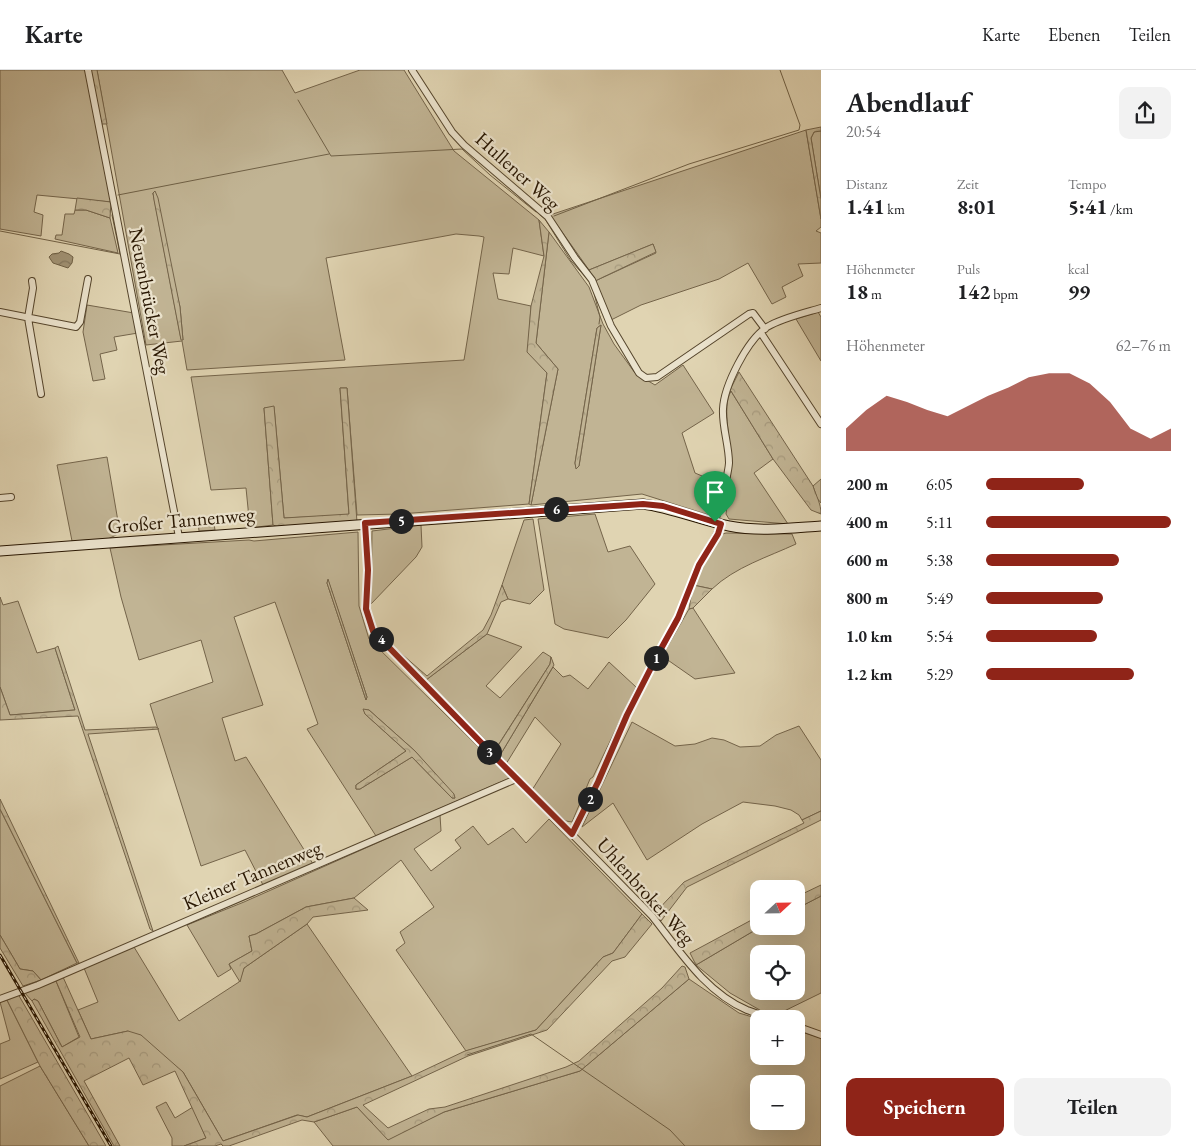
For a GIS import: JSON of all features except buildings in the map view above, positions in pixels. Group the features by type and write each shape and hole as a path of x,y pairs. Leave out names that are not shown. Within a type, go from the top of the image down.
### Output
{"street":[{"name":"Neuenbrücker Weg","path":"88,70 179,538"},
{"name":"Hullener Weg","path":"412,70 452,132 464,145 548,217 574,258 596,287 611,326 639,373 646,378 658,377 749,314 753,313 756,316 763,331"},
{"path":"0,312 76,327 80,322 88,279"},
{"path":"32,281 33,288 28,318 41,394"},
{"path":"572,834 598,782 627,715 678,618 699,565 718,534 718,523 729,463 722,410 725,394 738,364 763,331 774,323 821,308"},
{"path":"763,331 821,424"},
{"path":"0,498 11,497"},
{"name":"Großer Tannenweg","path":"0,551 643,504 663,506 718,523 749,528 821,526"},
{"name":"Uhlenbroker Weg","path":"365,523 368,570 366,609 373,631 652,916 686,960 712,987 750,1011"},
{"name":"Kleiner Tannenweg","path":"0,999 38,985 516,779"},
{"path":"805,1029 821,1035"}],"green space":[{"path":"0,70 85,70 111,202 37,195 34,212 43,215 41,236 0,229"},
{"path":"90,70 97,70 107,124 101,124"},
{"path":"97,70 282,70 295,93 360,70 404,70 454,151 539,220 544,256 513,248 509,274 493,273 498,299 531,306 528,352 547,373 529,504 400,514 357,515 347,388 340,388 349,515 284,518 274,407 264,408 273,525 250,528 246,488 211,490 191,377 464,360 484,237 456,234 326,258 345,360 187,370 182,341 146,345","holes":["153,193 180,307 183,340 181,339"]},
{"path":"821,127 821,131 814,132 811,138 821,199 821,219 806,130"},
{"path":"806,130 821,219 821,227 816,231 821,233 821,263 798,264 803,276 782,287 786,297 772,304 748,263 719,279 641,305 611,320 595,281 656,253 653,244 589,270 550,215"},
{"path":"821,131 821,199 811,138 814,132"},
{"path":"155,191 180,307 183,340 181,340 154,200 153,193"},
{"path":"77,198 111,202 110,218 86,210 75,210"},
{"path":"75,210 86,210 110,218 118,253 55,239 56,235 62,235 65,214 74,214"},
{"path":"539,220 549,232 536,343 558,369 531,505 529,504 547,373 527,352 531,306 544,256"},
{"path":"549,232 589,287 603,324 614,344 635,373 655,385 683,365 714,413 682,433 695,473 721,484 712,516 642,494 531,505 558,369 536,343","holes":["601,325 579,466 576,468 575,463 597,328"]},
{"path":"653,244 656,252 595,281 589,270"},
{"path":"87,305 134,313 138,333 114,337 117,350 100,354 105,379 93,381 83,332"},
{"path":"818,312 821,317 821,361 796,319"},
{"path":"601,325 579,466 576,469 575,463 597,328"},
{"path":"739,372 813,486 821,514 811,510 773,459 731,391 727,396"},
{"path":"340,388 347,388 357,522 279,527 273,525 264,408 274,406 284,518 349,514"},
{"path":"731,391 773,459 754,473 788,524 729,519 726,514 731,464 727,407"},
{"path":"107,457 120,533 108,539 72,541 57,465"},
{"path":"821,479 821,503 813,486"},
{"path":"595,514 608,552 630,546 655,584 626,620 608,638 564,629 555,624 538,519"},
{"path":"213,518 215,530 199,531 198,522"},
{"path":"533,519 544,590 530,604 508,599 502,585 524,520"},
{"path":"421,525 422,547 416,557 371,604 372,531"},
{"path":"358,532 359,606 369,639 510,778 376,836 307,729 318,724 275,602 234,617 263,705 222,718 235,761 246,757 313,864 263,885 245,850 201,866 150,704 213,682 201,640 139,660 121,597 110,548 254,541","holes":["328,580 367,697 366,700 327,583","364,710 369,710 415,751 455,798 452,798 412,757 360,789 356,789 356,785 406,751 365,714"]},
{"path":"726,533 792,534 796,544 741,569 712,589 693,585 719,535"},
{"path":"328,579 367,697 366,700 327,583"},
{"path":"502,585 508,599 501,602 487,634 426,680 421,681 389,643 427,676 483,630 491,615"},
{"path":"693,585 712,589 693,608 689,609"},
{"path":"0,597 3,605 18,601 37,653 55,648 75,710 10,715 0,687"},
{"path":"693,608 735,673 695,679 662,656 689,609"},
{"path":"487,634 522,647 486,686 500,698 543,652 551,657 550,664 495,750 426,680"},
{"path":"58,646 85,730 156,727 159,729 88,734 153,931 150,929 78,716 0,720 0,687 10,715 75,710 55,648"},
{"path":"551,657 554,665 499,757 494,752 550,664"},
{"path":"609,662 636,687 593,777 590,779 572,822 566,821 532,790 561,744 535,717 506,764 499,757 553,667 563,677 570,675 588,689"},
{"path":"363,709 369,710 415,751 454,794 455,798 452,798 412,757 360,789 356,789 356,785 406,751 365,714"},
{"path":"632,722 675,746 695,744 712,738 724,740 740,747 760,746 776,735 799,726 821,760 821,811 802,820 799,815 791,810 743,802 702,824 647,860 613,803 582,827"},
{"path":"0,799 79,963 77,963 0,809"},
{"path":"0,809 77,963 41,980 33,971 20,969 0,935"},
{"path":"821,811 821,820 687,887 661,921 654,914 684,882 804,823 802,820"},
{"path":"440,815 441,831 414,849 431,871 461,848 455,840 473,826 488,845 513,828 526,843 549,819 642,914 613,953 603,957 536,1030 466,1051 396,950 405,943 400,932 434,907 401,860 354,898 306,907 249,936 252,951 229,964 231,969 218,977 187,925 244,902"},
{"path":"821,885 821,896 805,904 805,893"},
{"path":"821,896 821,993 786,1010 760,1010 730,993 696,965 750,933 750,935 805,935 805,904"},
{"path":"354,898 368,910 313,917 307,924 244,968 240,982 229,964 252,951 249,936 306,907"},
{"path":"642,914 652,924 625,957 612,961 547,1030 468,1056 363,1105 388,1128 429,1109 445,1107 566,1067 579,1061 662,988 682,966 685,967 689,979 580,1071 444,1112 388,1140 357,1107 314,1122 302,1120 229,1146 221,1144 215,1146 184,1146 206,1138 175,1071 143,1085 129,1058 84,1081 120,1146 114,1146 32,1001 34,999 38,1001 62,1047 80,1037 56,981 63,977 91,1039 128,1031 141,1035 183,1072 223,1141 298,1115 307,1117 412,1076 465,1051 536,1030 603,957 613,953"},
{"path":"750,921 750,933 696,965 690,953"},
{"path":"307,924 412,1076 307,1117 297,1115 223,1141 183,1072 128,1031 91,1039 78,1010 98,1002 84,968 134,947 179,1021 239,982 244,968"},
{"path":"0,935 20,969 33,971 41,980 23,986 0,948"},
{"path":"689,979 739,1013 750,1016 750,1065 805,1065 805,1033 821,1038 821,1146 333,1146 314,1122 357,1107 388,1139 444,1112 580,1071"},
{"path":"56,981 79,1037 62,1047 38,1001 34,999 32,1001 24,992"},
{"path":"18,994 106,1146 89,1146 40,1066 7,1000"},
{"path":"7,1000 38,1062 0,1079 0,1044 10,1040 0,1002"},
{"path":"40,1066 89,1146 0,1146 0,1086"},
{"path":"166,1102 175,1118 193,1107 206,1138 184,1146 172,1146 172,1138 156,1107"}],"water":[{"path":"61,251 73,257 72,263 68,268 53,263 49,257"}],"waterway":[{"path":"554,216 689,164 799,130 800,125 780,70"},
{"path":"298,100 331,156 462,149 490,175 536,212"},
{"path":"118,195 329,154"},
{"path":"0,231 120,254 112,215"},
{"path":"540,215 545,219 571,261 590,282"},
{"path":"594,293 600,317 599,324"},
{"path":"467,1055 531,1034 670,1130 685,1146"}],"railway":[{"path":"0,955 111,1146"}],"route":[{"path":"643,504 663,506 715,522 721,524 718,534 699,565 678,618 627,715 598,782 572,834 373,631 366,609 368,570 365,523 643,504"}]}
